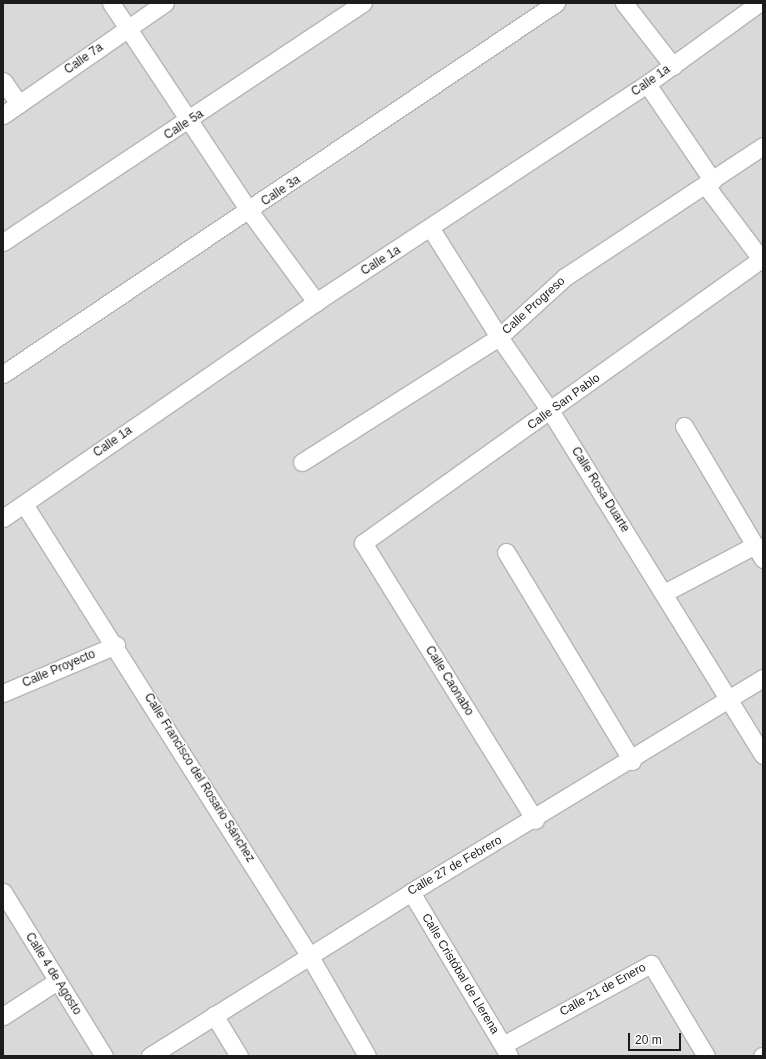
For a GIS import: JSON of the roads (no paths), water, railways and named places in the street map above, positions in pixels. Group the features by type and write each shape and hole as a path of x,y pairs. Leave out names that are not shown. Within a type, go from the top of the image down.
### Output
{"street":[{"path":"111,3 130,28 192,120 250,212 316,302"},
{"name":"Calle 7a","path":"3,115 165,3"},
{"name":"Calle 5a","path":"3,242 192,120 363,3"},
{"name":"Calle 3a","path":"3,374 250,212 556,3"},
{"path":"624,3 673,66"},
{"name":"Calle 1a","path":"3,518 316,302 431,229 647,84 759,3"},
{"path":"3,81 19,104"},
{"path":"647,84 709,184 762,258"},
{"name":"Calle Progreso","path":"302,462 499,337 565,277 709,184 763,146"},
{"name":"Calle Rosa Duarte","path":"431,229 499,337 552,412 730,698 763,755"},
{"name":"Calle San Pablo","path":"363,543 552,412 762,258"},
{"path":"664,593 759,552 684,426"},
{"name":"Calle Francisco del Rosario Sánchez","path":"24,504 116,645 309,955 367,1056"},
{"name":"Calle Caonabo","path":"363,543 535,820"},
{"path":"506,552 632,761"},
{"name":"Calle Proyecto","path":"3,693 116,645"},
{"name":"Calle 27 de Febrero","path":"150,1056 411,892 535,820 763,678"},
{"name":"Calle 4 de Agosto","path":"3,892 104,1056"},
{"name":"Calle Cristóbal de Llerena","path":"411,892 506,1051"},
{"name":"Calle 21 de Enero","path":"506,1051 650,964 706,1056"},
{"path":"3,1016 57,981"},
{"path":"214,1015 239,1056"}]}
